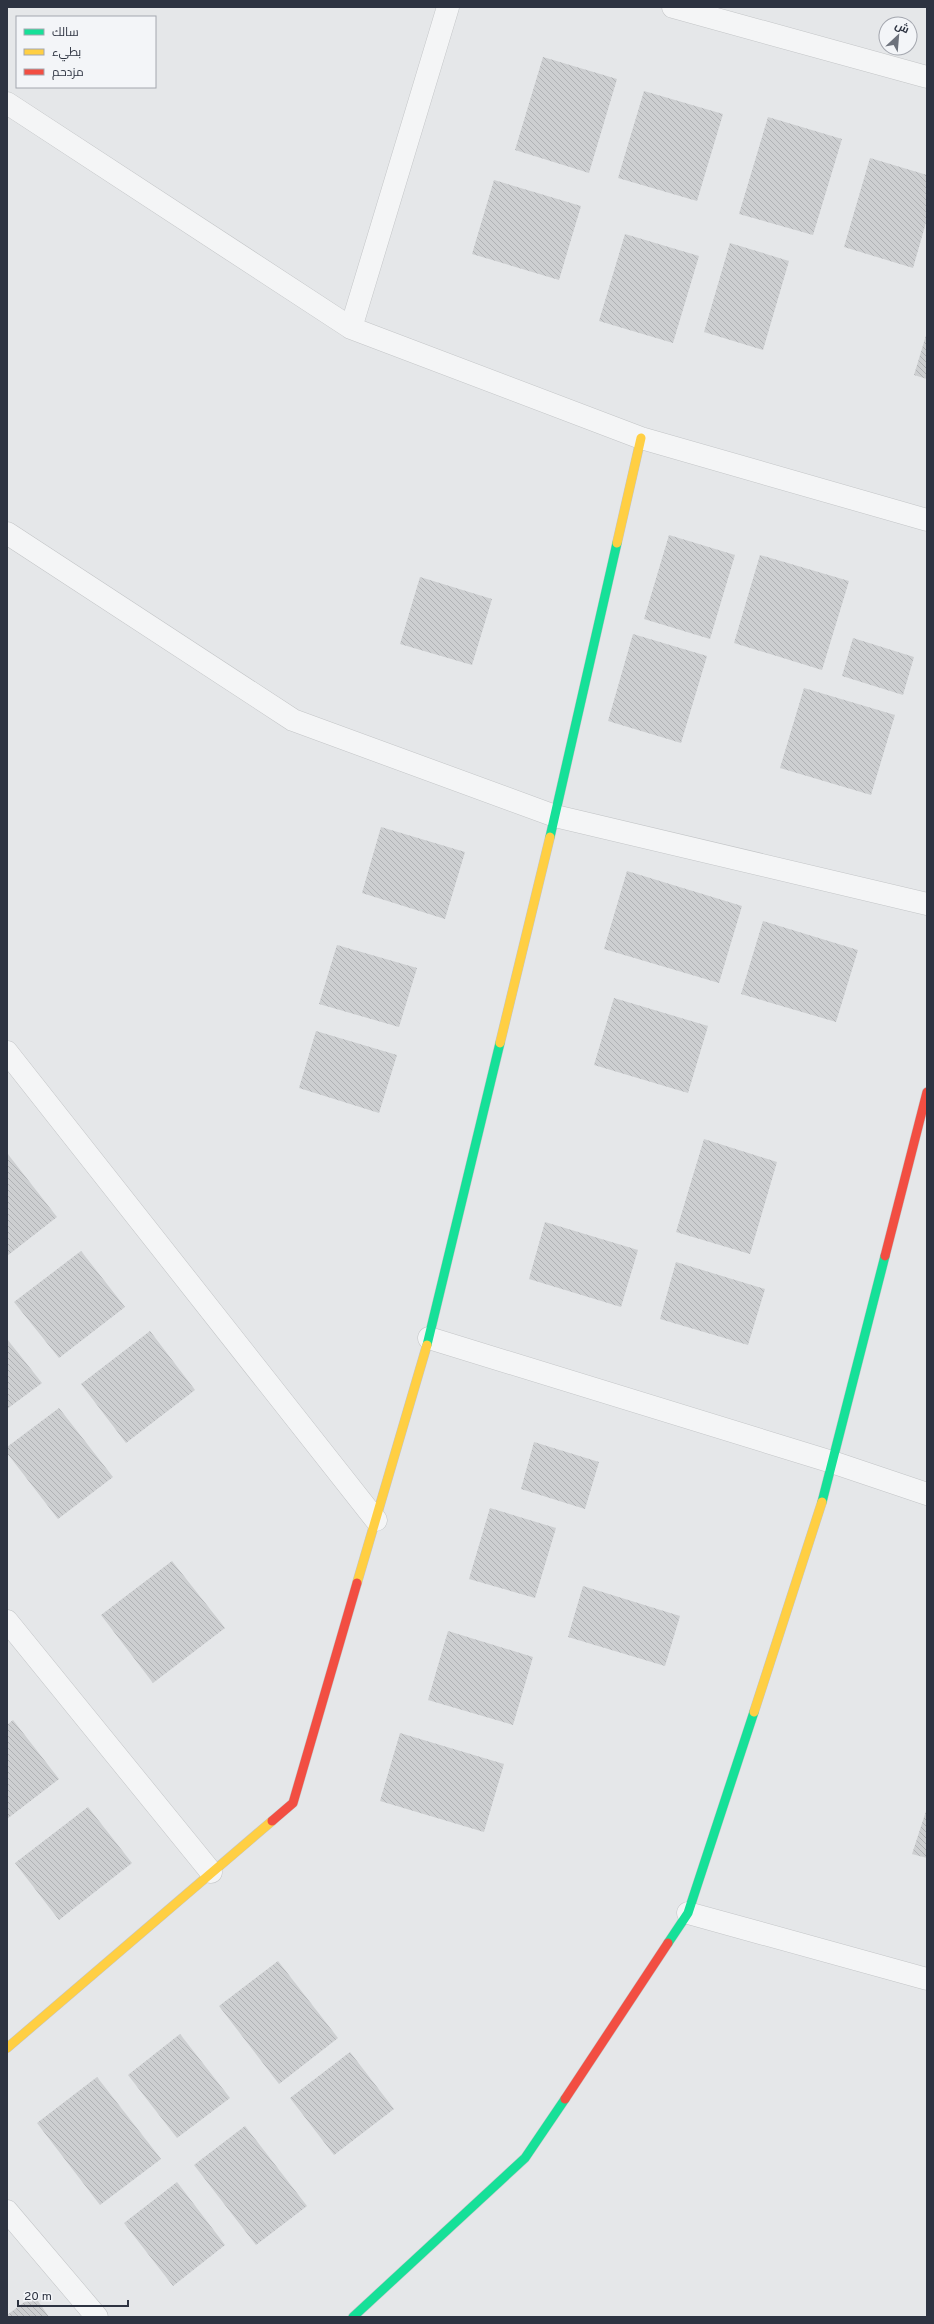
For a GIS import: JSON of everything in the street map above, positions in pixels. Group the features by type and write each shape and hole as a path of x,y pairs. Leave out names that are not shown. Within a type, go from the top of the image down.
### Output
{"street":[{"path":"351,328 448,7"},
{"path":"673,7 927,77"},
{"path":"7,103 351,328 641,438 927,520"},
{"path":"7,2048 293,1803 429,1338 555,816 641,438"},
{"path":"7,533 293,720 555,816 927,904"},
{"path":"7,1052 376,1520"},
{"path":"353,2317 526,2158 688,1913 820,1510 832,1462 920,1149 927,1092"},
{"path":"429,1338 832,1462 927,1494"},
{"path":"7,1621 211,1872"},
{"path":"688,1913 927,1979"},
{"path":"7,2211 97,2317"}],"building":[{"path":"543,57 617,79 589,173 515,150"},
{"path":"644,91 723,114 697,201 618,178"},
{"path":"768,117 842,139 813,235 739,214"},
{"path":"870,158 927,175 927,219 913,268 844,247"},
{"path":"494,180 581,206 559,280 472,254"},
{"path":"625,234 699,256 673,343 599,321"},
{"path":"730,243 789,261 763,350 704,332"},
{"path":"927,332 927,379 914,375"},
{"path":"669,535 735,555 710,639 644,619"},
{"path":"760,555 849,581 822,670 734,643"},
{"path":"420,577 492,599 472,665 400,644"},
{"path":"633,634 707,656 681,743 608,721"},
{"path":"853,638 914,657 903,695 842,676"},
{"path":"804,688 895,715 871,795 780,768"},
{"path":"381,827 465,852 445,919 362,893"},
{"path":"627,871 742,906 719,983 604,949"},
{"path":"763,921 858,950 836,1022 741,994"},
{"path":"337,945 417,968 399,1027 319,1004"},
{"path":"614,998 708,1026 688,1093 594,1065"},
{"path":"316,1031 397,1055 379,1113 299,1088"},
{"path":"704,1139 777,1162 750,1254 676,1232"},
{"path":"7,1153 57,1217 7,1256"},
{"path":"545,1222 638,1250 621,1307 529,1279"},
{"path":"81,1251 125,1307 59,1358 14,1302"},
{"path":"676,1262 765,1289 748,1345 660,1319"},
{"path":"150,1331 195,1390 126,1443 81,1384"},
{"path":"7,1339 42,1383 7,1409"},
{"path":"59,1408 113,1477 58,1519 7,1453 7,1447"},
{"path":"534,1442 599,1462 585,1509 521,1489"},
{"path":"490,1508 556,1528 535,1598 469,1579"},
{"path":"172,1561 225,1628 153,1683 101,1615"},
{"path":"583,1586 680,1616 665,1666 568,1637"},
{"path":"448,1631 533,1657 513,1725 428,1700"},
{"path":"13,1720 59,1779 7,1819 7,1725"},
{"path":"400,1733 504,1764 484,1832 380,1801"},
{"path":"88,1807 132,1863 59,1920 15,1863"},
{"path":"927,1808 927,1858 912,1854"},
{"path":"278,1961 338,2038 279,2084 219,2006"},
{"path":"180,2034 230,2098 177,2138 128,2075"},
{"path":"350,2052 394,2109 334,2155 290,2098"},
{"path":"97,2077 161,2159 100,2205 37,2123"},
{"path":"245,2126 307,2206 256,2245 194,2165"},
{"path":"177,2182 225,2245 173,2286 124,2223"},
{"path":"34,2295 49,2317 7,2317 7,2315"}],"traffic: fast":[{"path":"550,837 617,543"},
{"path":"427,1345 500,1043"},
{"path":"822,1502 885,1256"},
{"path":"668,1943 688,1913 754,1712"},
{"path":"353,2317 525,2158 565,2099"}],"traffic: slow":[{"path":"617,543 641,438"},
{"path":"500,1043 550,837"},
{"path":"357,1583 427,1345"},
{"path":"754,1712 822,1502"},
{"path":"7,2048 272,1821"}],"traffic: jam":[{"path":"885,1256 927,1092"},
{"path":"272,1821 293,1803 357,1583"},
{"path":"565,2099 668,1943"}]}
